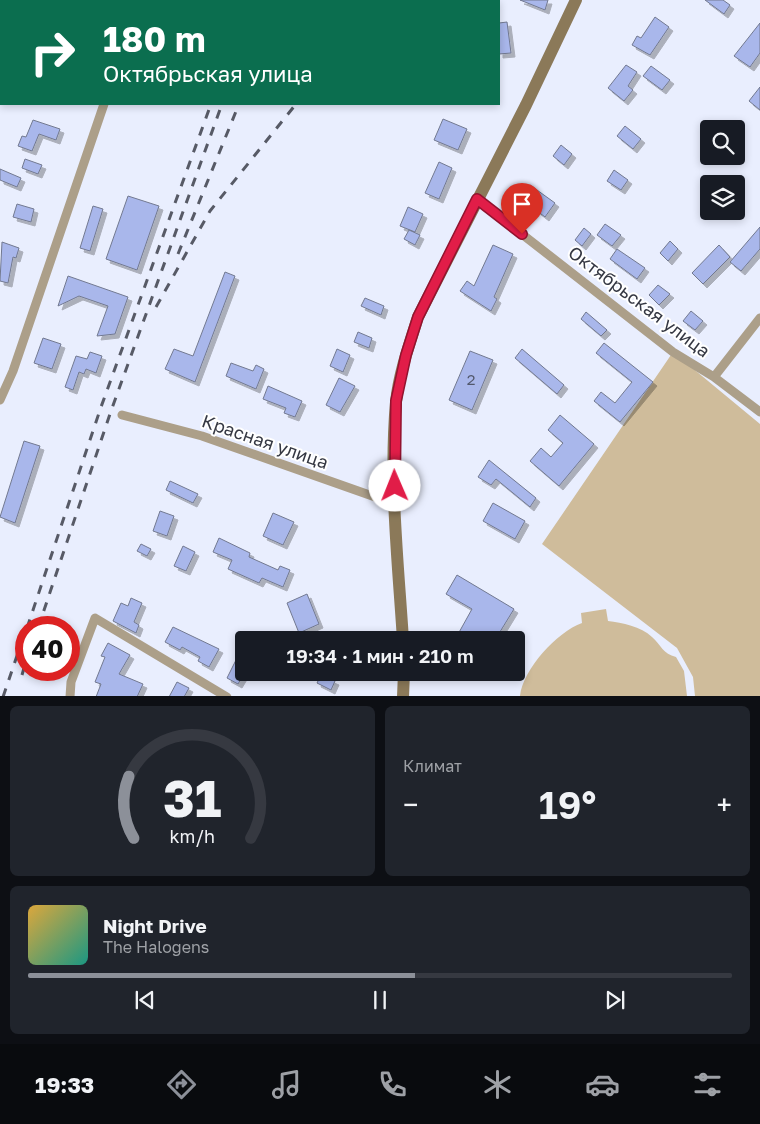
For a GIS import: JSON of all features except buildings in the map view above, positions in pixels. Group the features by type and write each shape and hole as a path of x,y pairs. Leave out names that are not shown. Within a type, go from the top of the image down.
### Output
{"street":[{"path":"402,631 395,504 396,401 406,355 418,317 526,104 576,0"},
{"path":"0,400 13,371 104,105"},
{"name":"Октябрьская улица","path":"477,199 673,352 714,377 760,412"},
{"path":"714,377 760,318"},
{"name":"Красная улица","path":"122,415 202,436 395,504"},
{"path":"70,696 71,682 95,618 227,696"},
{"path":"403,696 404,681"}],"shaded area":[{"path":"673,352 760,424 760,696 695,696 693,677 677,648 542,544"},
{"path":"606,609 608,621 625,624 648,633 665,651 676,657 684,671 687,696 520,696 522,685 534,663 562,634 582,623 581,613"}],"railway":[{"path":"31,616 101,407 211,105"},
{"path":"42,616 111,411 222,105"},
{"path":"178,254 239,105"},
{"path":"156,307 210,211 295,105"},
{"path":"3,696 15,662"}],"route":[{"path":"395,486 396,401 406,355 418,317 477,199 522,234"}]}
